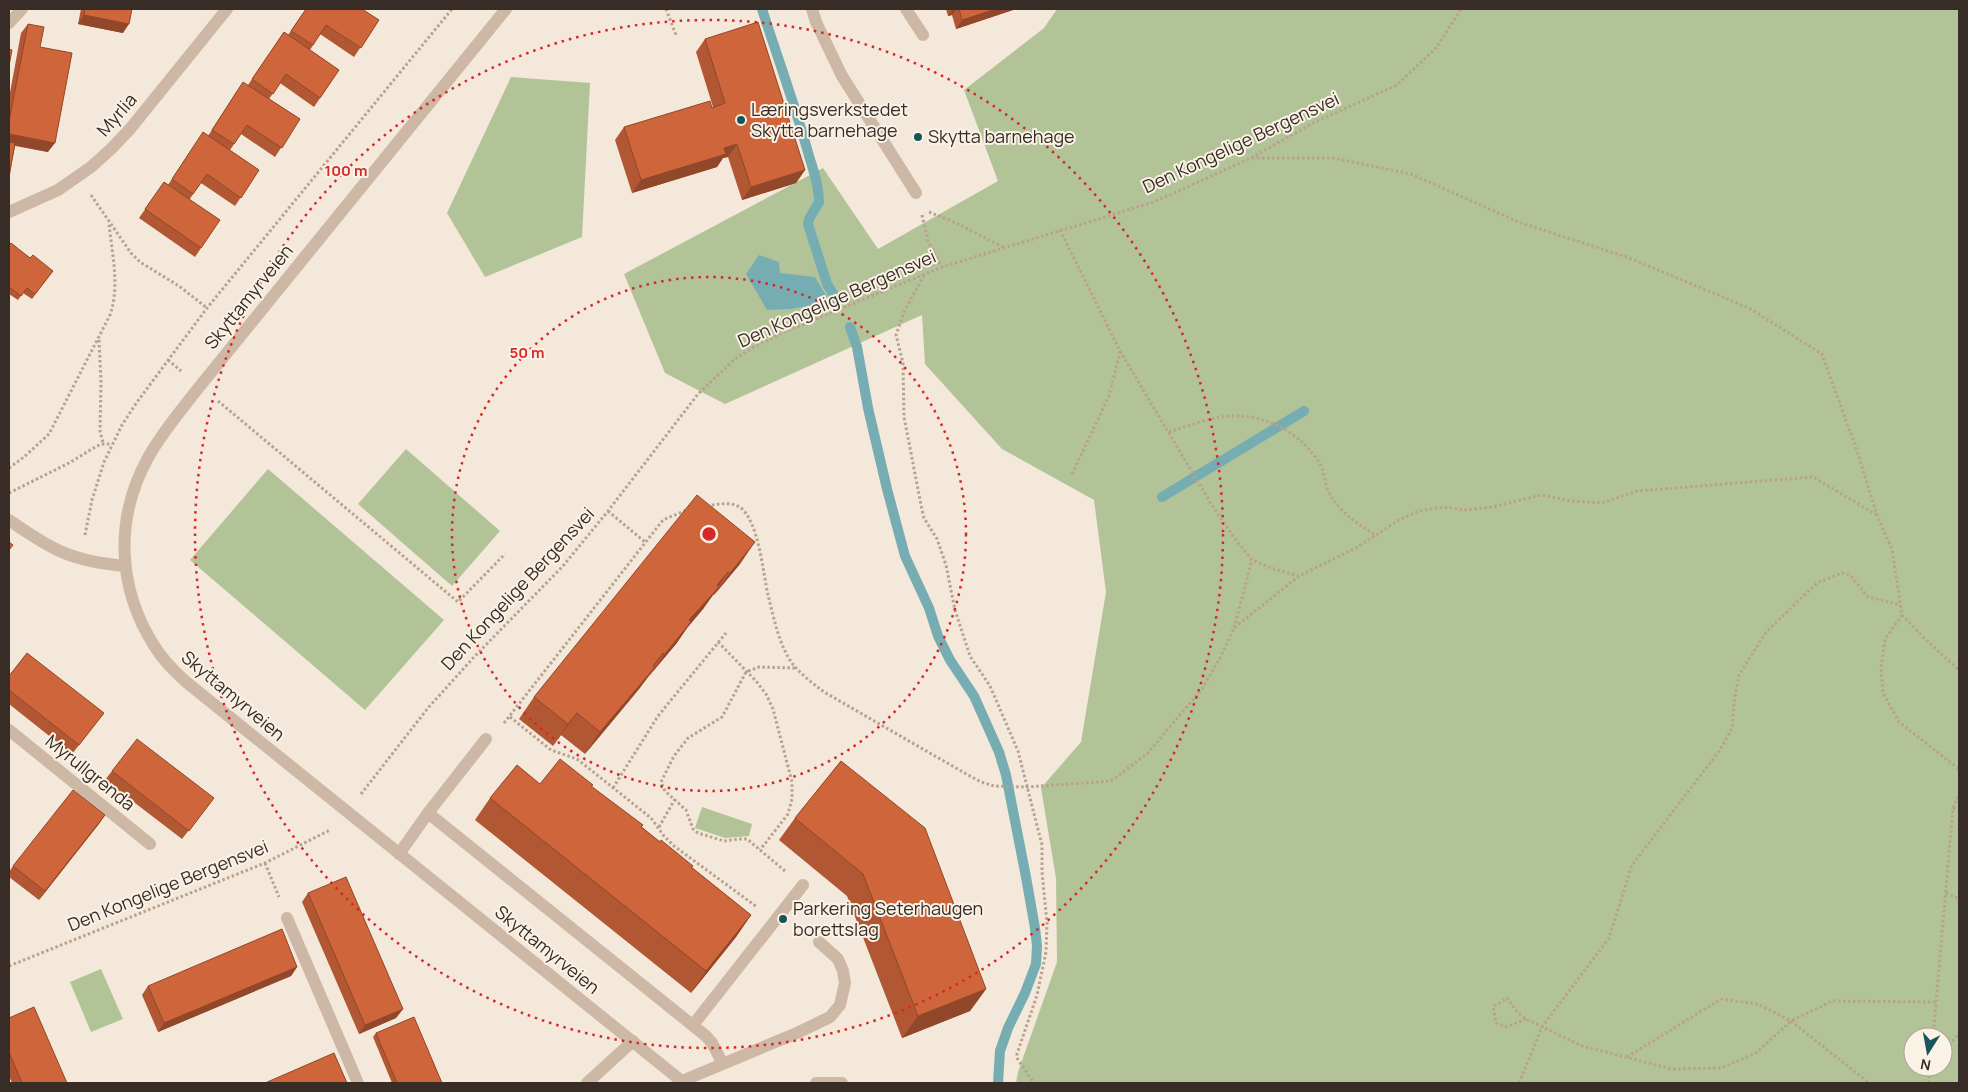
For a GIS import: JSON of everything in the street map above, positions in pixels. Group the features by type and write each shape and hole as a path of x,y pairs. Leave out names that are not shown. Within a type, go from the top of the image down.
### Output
{"street":[{"path":"9,23 22,9"},
{"name":"Myrlia","path":"9,212 58,190 92,167 130,129 227,9"},
{"name":"Skyttamyrveien","path":"506,9 206,378 159,440 140,474 130,506 124,547 129,591 136,613 156,649 169,665 207,700 683,1082"},
{"path":"812,9 816,22 842,76 916,193"},
{"path":"906,9 922,35"},
{"path":"9,520 47,546 64,554 84,561 125,566"},
{"name":"Myrullgrenda","path":"9,730 150,844"},
{"path":"399,854 428,812 486,739"},
{"path":"428,812 693,1025 712,1043 722,1064"},
{"path":"693,1025 803,886"},
{"path":"287,918 358,1083"},
{"path":"683,1082 830,1017 840,1005 845,983 838,959 819,942"},
{"path":"587,1083 633,1042"},
{"path":"816,1083 842,1083"}],"path":[{"path":"84,561 85,536 92,500 104,462 132,410 207,308 452,9"},
{"path":"666,9 676,36"},
{"name":"Den Kongelige Bergensvei","path":"356,800 428,708 482,649 563,566 698,394 735,359 754,346 782,333 924,274 1154,202 1251,158 1315,122 1397,85 1436,48 1461,9"},
{"path":"1251,158 1333,158 1411,174 1521,223 1627,256 1749,308 1822,354 1856,448 1877,515 1892,548 1902,615 1959,670"},
{"path":"916,193 928,241 942,267"},
{"path":"91,195 131,254 140,262 179,286 207,308"},
{"path":"920,208 954,222 1006,248"},
{"path":"9,468 49,434 99,339 114,303 116,290 109,224"},
{"path":"1060,230 1120,351 1192,472 1235,539 1252,560 1299,576"},
{"path":"924,274 904,312 896,334 903,363 904,417 922,510 924,518 938,539 946,565 955,610 970,656 990,686 1018,751 1042,846 1042,872 1047,924 1046,952 1043,974 1016,1054 1034,1083"},
{"path":"99,339 101,382 100,431 103,444"},
{"path":"1072,474 1109,396 1120,351"},
{"path":"168,360 188,376"},
{"path":"212,395 458,602 504,554"},
{"path":"1169,432 1220,417 1247,416 1280,425 1298,438 1321,465 1328,490 1344,514 1377,536"},
{"path":"9,493 103,444 112,444"},
{"path":"1234,628 1299,576 1377,536 1399,520 1419,511 1444,507 1464,510 1493,507 1541,496 1571,501 1602,503 1637,491 1813,477 1877,515"},
{"path":"702,507 726,504 735,505 741,509 750,522 760,553 774,616 785,650 795,668 824,692 974,779 994,786 1027,787 1112,781 1147,754 1202,689 1220,658 1234,628 1252,560"},
{"path":"486,739 510,717 663,520 677,512 694,508"},
{"path":"608,511 645,542"},
{"path":"1519,1083 1542,1027 1609,938 1632,865 1724,742 1732,728 1734,702 1740,675 1766,632 1817,583 1842,573 1851,576 1868,597 1901,605"},
{"path":"1902,615 1885,639 1881,668 1883,693 1899,722 1959,769"},
{"path":"613,788 658,716 726,633"},
{"path":"718,642 762,688 773,708 793,792 788,814 760,850"},
{"path":"795,668 759,667 746,672 722,717 688,738 674,756 661,782 665,791 689,814 693,829 698,834 724,841 747,840 803,886"},
{"path":"510,717 550,750 577,758 651,818 674,846 775,921"},
{"path":"1934,1027 1953,808 1959,794"},
{"path":"658,827 675,799"},
{"path":"1953,808 1959,810"},
{"name":"Den Kongelige Bergensvei","path":"9,966 265,863 335,827"},
{"path":"265,863 287,918"},
{"path":"1946,893 1959,898"},
{"path":"1526,1019 1506,1027 1496,1023 1492,1007 1507,998 1518,1013 1526,1019 1582,1046 1672,1070 1721,1068 1756,1053 1791,1021 1832,1002 1936,1002"},
{"path":"1627,1057 1721,999 1758,1004 1791,1021 1868,1083"}],"green space":[{"path":"1057,9 1959,9 1959,1083 1016,1083 1018,1072 1057,962 1056,878 1041,788 1081,742 1106,592 1094,500 1002,449 925,364 922,315 725,404 665,373 624,274 823,168 878,249 998,181 964,90 1044,28"},
{"path":"511,77 590,83 582,237 485,277 447,213"},
{"path":"406,449 500,531 452,586 358,504"},
{"path":"268,469 444,620 365,710 190,560"},
{"path":"702,807 752,824 749,836 725,838 695,828"},
{"path":"101,969 123,1019 91,1032 70,982"}],"water":[{"path":"759,255 779,262 780,273 815,277 827,297 819,304 791,309 767,310 746,274"}],"building":[{"path":"85,9 132,9 129,24 84,15"},
{"path":"306,9 362,9 379,20 361,48 326,25 313,45 291,31"},
{"path":"959,9 996,9 962,20"},
{"path":"758,22 805,170 751,187 737,144 724,148 726,154 641,180 624,127 710,101 712,108 725,103 705,39"},
{"path":"28,24 44,27 40,47 72,53 55,143 9,134 9,121"},
{"path":"284,32 339,70 320,98 286,74 273,94 252,79"},
{"path":"9,49 12,50 9,66"},
{"path":"243,82 300,119 282,148 247,125 234,144 212,130"},
{"path":"203,132 259,170 241,198 207,174 193,194 172,179"},
{"path":"9,142 15,143 9,177"},
{"path":"164,182 220,220 201,248 145,209"},
{"path":"11,243 30,258 33,255 53,271 35,294 27,288 21,296 9,287 9,245"},
{"path":"697,495 755,542 730,573 728,572 717,585 719,587 689,620 691,622 664,655 663,653 653,666 655,667 600,732 577,713 568,724 534,697"},
{"path":"9,542 13,545 9,550"},
{"path":"27,653 104,713 79,745 9,690 9,676"},
{"path":"137,739 214,798 189,831 112,771"},
{"path":"560,759 751,915 706,971 490,798 517,765 540,784"},
{"path":"841,761 925,828 986,989 918,1016 863,874 795,818"},
{"path":"73,790 105,815 45,891 13,866"},
{"path":"346,877 403,1009 365,1025 308,893"},
{"path":"282,929 297,967 164,1023 148,986"},
{"path":"34,1007 67,1083 22,1083 9,1052 9,1018"},
{"path":"414,1017 442,1083 397,1083 376,1033"},
{"path":"334,1053 347,1083 265,1083"}],"waterway":[{"path":"762,9 815,175 819,202 808,224 827,284 837,300"},
{"path":"850,327 857,347 868,408 905,556 929,608 938,636 950,660 974,696 999,752 1006,775 1026,877 1035,928 1036,964 1000,1051 998,1083"},
{"path":"1162,497 1304,411"}],"place":[{"name":"Læringsverkstedet Skytta barnehage","path":"741,120"},
{"name":"Skytta barnehage","path":"918,137"},
{"name":"Parkering Seterhaugen borettslag","path":"783,919"}]}
